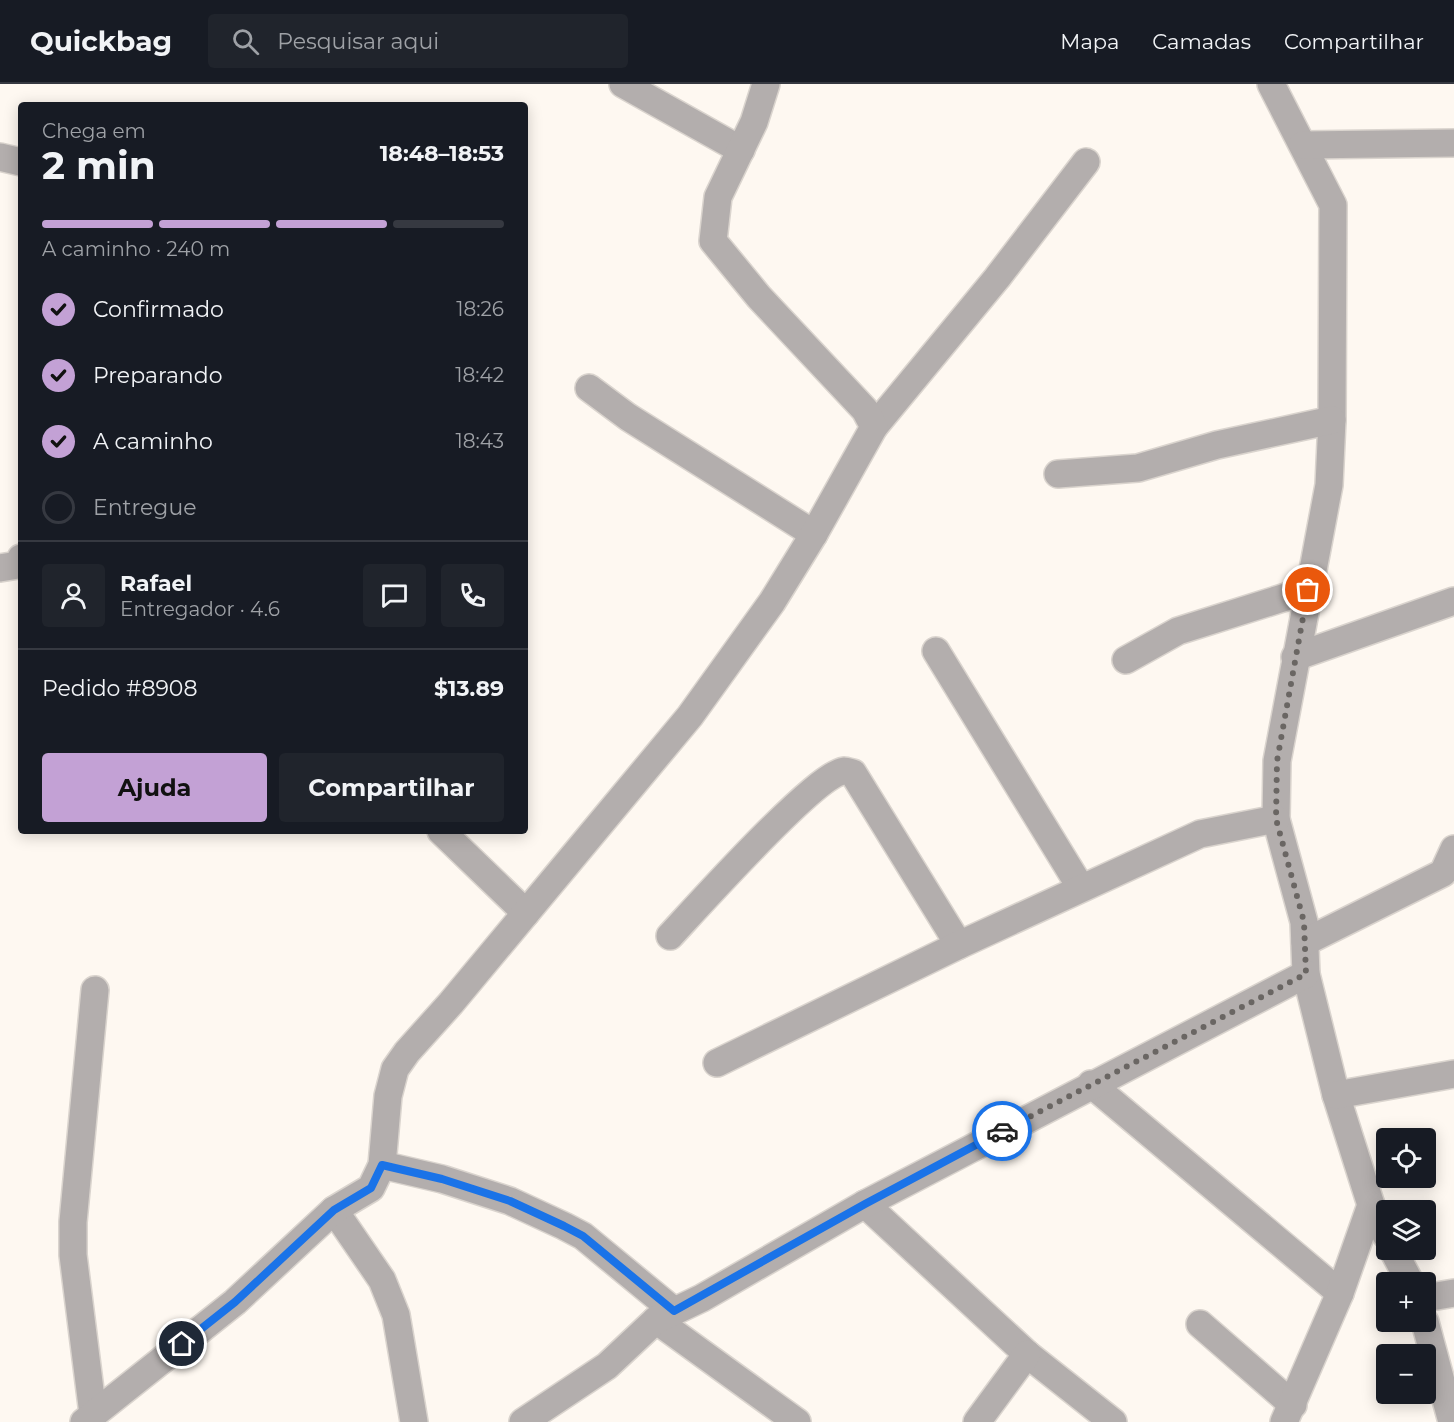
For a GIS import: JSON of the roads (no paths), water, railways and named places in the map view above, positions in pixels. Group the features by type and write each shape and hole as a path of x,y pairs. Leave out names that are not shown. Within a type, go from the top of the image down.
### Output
{"street":[{"path":"623,84 741,150"},
{"path":"766,84 741,150 718,197 713,240 759,297 865,410 874,427"},
{"path":"1271,84 1333,205 1332,420 1329,485 1277,761 1276,819 1304,922 1306,974 1336,1095 1376,1215"},
{"path":"1303,145 1454,143"},
{"path":"0,157 18,161"},
{"path":"88,1418 235,1302 334,1210 371,1188 382,1165 388,1096 395,1070 407,1052 690,716 772,602 814,534 874,427 997,278 1086,162"},
{"path":"590,388 628,417 814,534"},
{"path":"1058,474 1138,468 1217,445 1332,420"},
{"path":"0,568 18,565"},
{"path":"1126,660 1178,631 1308,590"},
{"path":"1295,657 1454,601"},
{"path":"936,651 1081,888"},
{"path":"670,936 786,814 834,776 845,771 853,773 959,945"},
{"path":"717,1063 959,945 1200,834 1276,819"},
{"path":"444,834 526,913"},
{"path":"1305,942 1450,864"},
{"path":"544,1417 665,1316 865,1204 1090,1084 1306,974"},
{"path":"88,1418 73,1255 73,1221 95,990"},
{"path":"1336,1095 1454,1074"},
{"path":"1090,1084 1340,1293"},
{"path":"382,1165 442,1179 510,1201 583,1236 665,1316 797,1422"},
{"path":"865,1204 1027,1354 1113,1422"},
{"path":"1200,1323 1288,1413 1340,1293 1371,1205"},
{"path":"334,1210 382,1280 396,1315 414,1422"},
{"path":"1436,1296 1454,1293"},
{"path":"1428,1332 1452,1422"},
{"path":"977,1422 1027,1354"}]}
